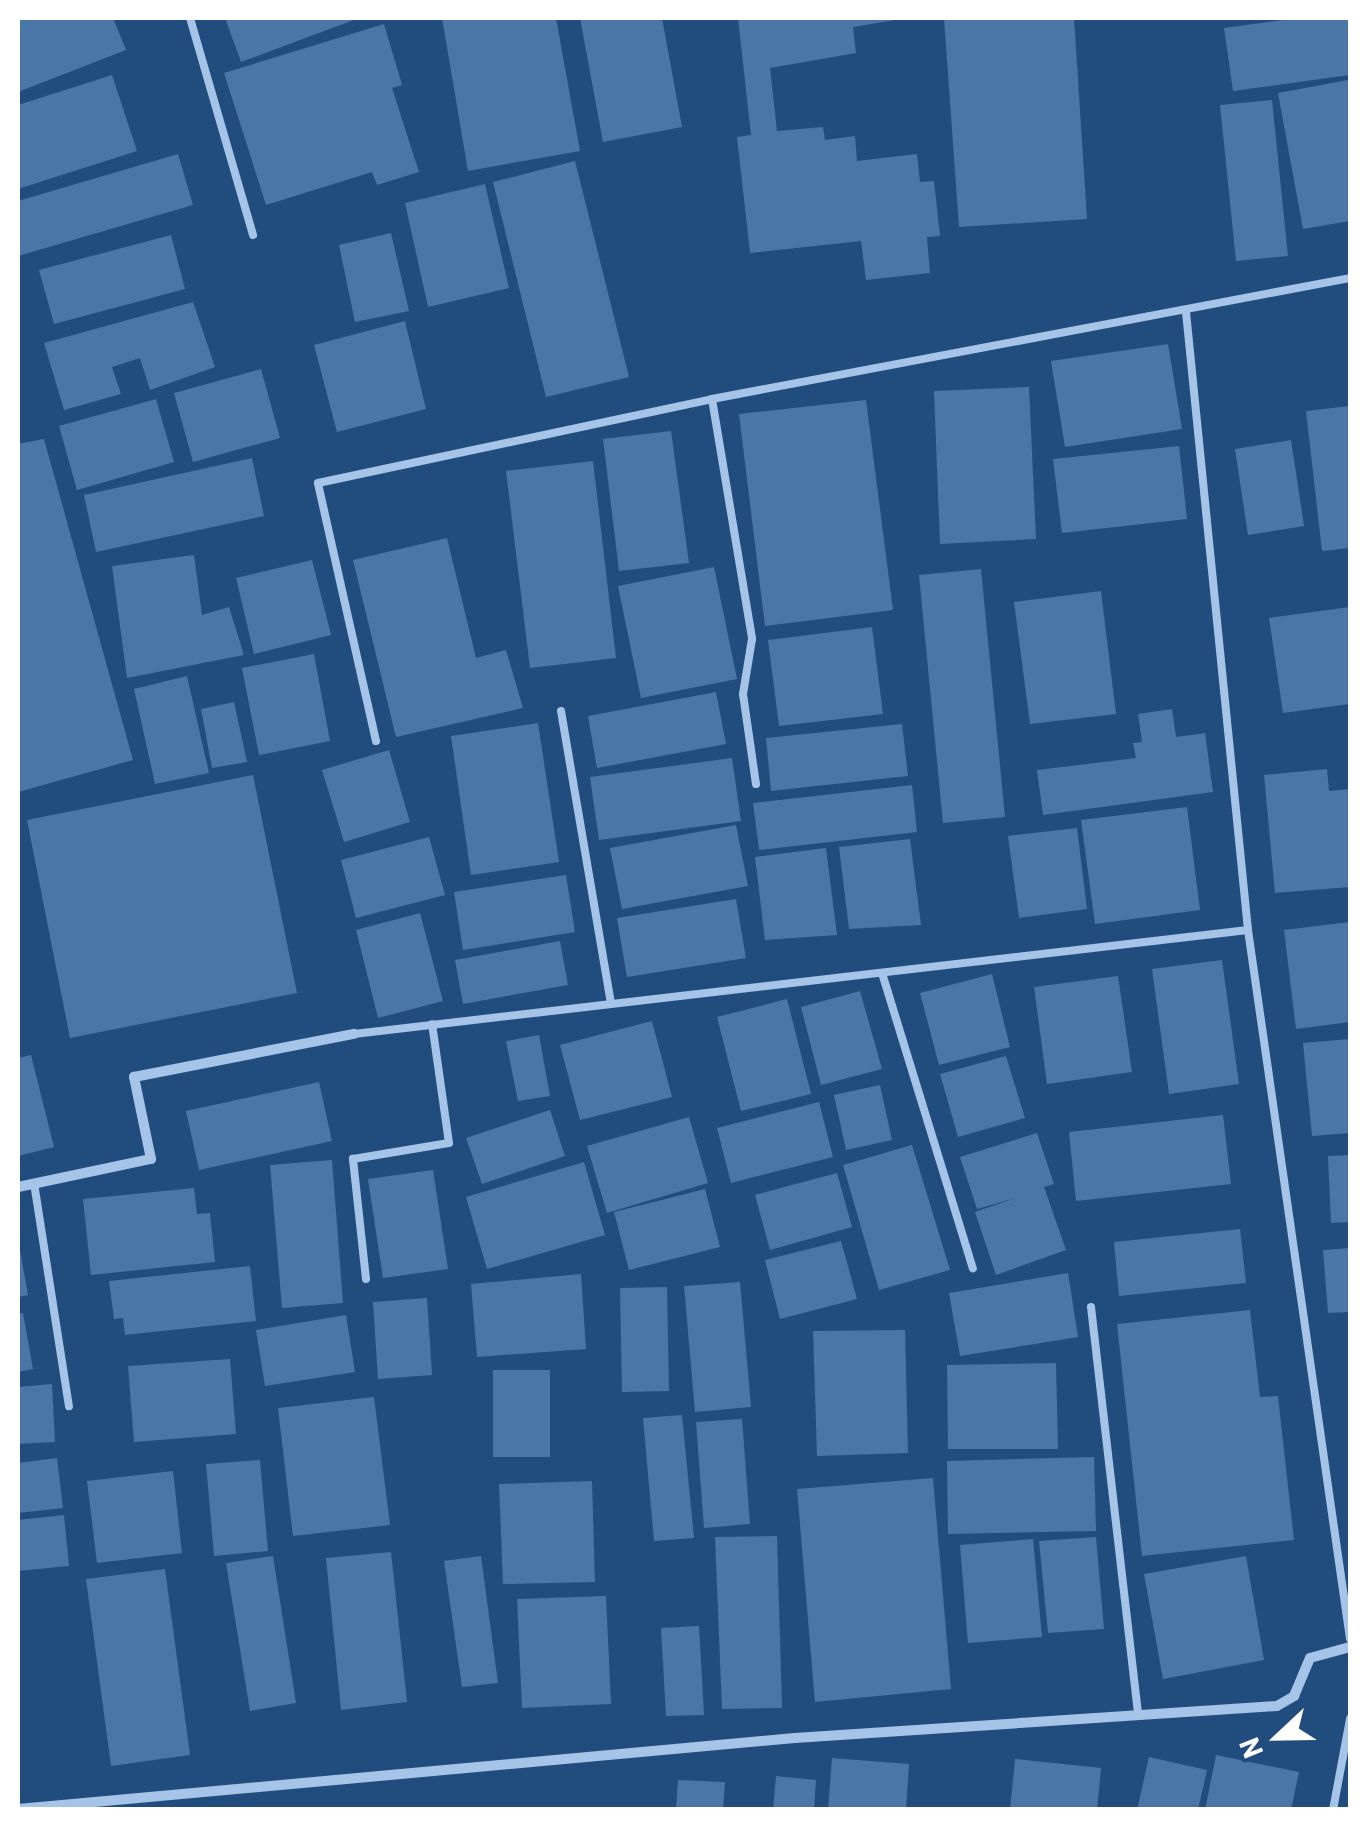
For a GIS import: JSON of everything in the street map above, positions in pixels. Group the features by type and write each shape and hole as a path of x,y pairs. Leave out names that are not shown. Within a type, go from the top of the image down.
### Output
{"street":[{"path":"18,1187 151,1160 134,1077 354,1034"},
{"path":"18,1809 796,1738 1277,1706 1294,1696 1310,1658 1350,1647"}],"lane":[{"path":"190,18 252,235"},
{"path":"376,741 318,483 712,399 1350,278"},
{"path":"1186,312 1248,930 1350,1639"},
{"path":"712,399 752,639 743,694 756,784"},
{"path":"561,711 611,1004"},
{"path":"354,1034 1248,930"},
{"path":"882,973 974,1268"},
{"path":"366,1278 352,1159 449,1142 432,1024"},
{"path":"34,1184 70,1406"},
{"path":"1092,1307 1138,1716"},
{"path":"1333,1810 1350,1719"}],"building":[{"path":"18,18 113,18 126,50 18,92"},
{"path":"225,18 359,18 241,62"},
{"path":"442,18 556,18 580,151 468,171"},
{"path":"580,18 662,18 682,127 603,142"},
{"path":"738,18 907,18 853,27 856,53 770,68 777,131 823,127 825,140 855,136 857,161 917,154 920,182 934,181 940,236 927,237 930,273 866,280 861,241 750,253 737,137 751,135"},
{"path":"944,18 1074,18 1087,219 959,227"},
{"path":"1299,18 1350,18 1350,75 1233,91 1224,28"},
{"path":"384,24 402,85 392,88 419,172 377,185 372,172 266,205 224,73"},
{"path":"112,75 137,151 18,189 18,105"},
{"path":"1348,80 1350,221 1303,229 1278,93"},
{"path":"1272,100 1288,256 1236,261 1220,105"},
{"path":"178,154 193,205 18,256 18,201"},
{"path":"575,161 629,377 546,397 493,182"},
{"path":"485,184 509,288 428,307 405,203"},
{"path":"391,233 409,311 355,322 339,245"},
{"path":"171,235 185,289 54,324 39,270"},
{"path":"193,302 215,367 150,390 140,358 112,367 121,394 64,410 44,343"},
{"path":"405,321 426,409 337,432 314,345"},
{"path":"1168,344 1182,429 1065,447 1051,361"},
{"path":"261,369 280,438 193,462 174,393"},
{"path":"1029,387 1036,539 940,544 934,391"},
{"path":"156,399 174,462 77,490 59,426"},
{"path":"866,400 893,610 765,626 739,414"},
{"path":"1350,406 1350,548 1322,551 1306,411"},
{"path":"671,431 689,563 619,571 603,439"},
{"path":"44,439 133,760 18,792 18,444"},
{"path":"1291,440 1304,526 1248,535 1235,449"},
{"path":"1179,446 1187,519 1062,533 1053,459"},
{"path":"252,458 264,516 96,552 84,495"},
{"path":"593,461 616,658 530,668 506,471"},
{"path":"447,538 476,658 506,650 523,708 396,737 353,560"},
{"path":"194,555 202,615 229,607 244,655 127,678 112,566"},
{"path":"312,560 331,635 254,654 236,578"},
{"path":"714,567 737,679 641,698 618,586"},
{"path":"981,569 1005,817 943,823 919,575"},
{"path":"1101,591 1116,714 1030,724 1014,602"},
{"path":"1350,607 1350,704 1283,713 1269,618"},
{"path":"872,627 883,714 779,726 768,640"},
{"path":"314,654 330,741 259,755 242,668"},
{"path":"187,676 209,773 155,784 134,689"},
{"path":"716,692 726,744 597,768 588,716"},
{"path":"234,702 247,762 212,768 201,709"},
{"path":"1172,709 1176,737 1205,733 1213,792 1043,815 1037,770 1136,758 1133,743 1142,742 1138,714"},
{"path":"538,723 559,862 471,875 451,736"},
{"path":"902,724 908,776 771,791 766,738"},
{"path":"389,750 410,822 344,842 322,770"},
{"path":"732,758 741,821 599,840 590,777"},
{"path":"1327,769 1329,791 1350,789 1350,887 1275,893 1264,775"},
{"path":"253,775 297,993 70,1038 27,820"},
{"path":"912,785 917,832 759,850 753,803"},
{"path":"1187,807 1200,910 1095,924 1081,820"},
{"path":"736,825 748,886 622,909 610,848"},
{"path":"1077,828 1087,909 1019,918 1008,836"},
{"path":"429,837 445,895 356,918 341,860"},
{"path":"910,839 921,925 849,929 839,847"},
{"path":"826,848 837,935 765,940 755,857"},
{"path":"566,875 575,932 463,950 454,892"},
{"path":"736,899 746,958 627,977 617,918"},
{"path":"420,913 443,1001 378,1018 356,930"},
{"path":"1350,922 1350,1022 1296,1029 1284,930"},
{"path":"560,941 568,985 463,1004 455,960"},
{"path":"1222,960 1239,1084 1169,1094 1152,969"},
{"path":"992,974 1010,1047 939,1065 920,993"},
{"path":"1118,976 1132,1072 1047,1084 1034,987"},
{"path":"860,991 882,1069 821,1085 801,1007"},
{"path":"787,999 811,1094 741,1111 717,1017"},
{"path":"652,1021 672,1097 580,1120 560,1045"},
{"path":"539,1035 550,1096 518,1101 506,1041"},
{"path":"1350,1039 1350,1133 1312,1136 1303,1043"},
{"path":"31,1055 54,1147 18,1156 18,1058"},
{"path":"1006,1056 1025,1118 958,1137 940,1074"},
{"path":"319,1082 332,1141 199,1170 186,1111"},
{"path":"880,1085 892,1140 846,1150 834,1095"},
{"path":"819,1102 833,1157 731,1183 717,1128"},
{"path":"550,1110 565,1156 482,1184 466,1138"},
{"path":"1223,1115 1231,1184 1076,1201 1069,1132"},
{"path":"689,1117 708,1183 607,1213 587,1146"},
{"path":"1037,1133 1054,1184 1044,1187 1066,1250 996,1275 975,1212 1016,1198 977,1209 960,1157"},
{"path":"912,1145 950,1270 879,1290 843,1165"},
{"path":"1350,1155 1350,1222 1331,1223 1328,1156"},
{"path":"332,1160 343,1303 282,1308 270,1165"},
{"path":"584,1162 605,1235 487,1269 466,1197"},
{"path":"433,1170 448,1269 383,1278 368,1179"},
{"path":"837,1173 852,1227 770,1250 755,1195"},
{"path":"194,1188 197,1214 210,1213 215,1262 91,1275 83,1199"},
{"path":"705,1189 720,1247 629,1270 614,1212"},
{"path":"1240,1229 1246,1283 1119,1296 1114,1242"},
{"path":"18,1239 28,1295 18,1297"},
{"path":"841,1241 857,1299 780,1319 765,1260"},
{"path":"1350,1248 1350,1312 1328,1313 1323,1250"},
{"path":"250,1266 256,1321 125,1335 123,1318 114,1319 109,1281"},
{"path":"1068,1273 1078,1337 960,1356 949,1293"},
{"path":"581,1274 586,1349 477,1357 471,1284"},
{"path":"740,1282 751,1407 695,1412 684,1286"},
{"path":"667,1287 669,1391 622,1392 620,1288"},
{"path":"427,1298 432,1375 378,1379 373,1302"},
{"path":"1250,1310 1260,1397 1278,1396 1294,1540 1142,1556 1117,1324"},
{"path":"23,1313 33,1369 18,1372 18,1314"},
{"path":"346,1315 355,1372 265,1386 256,1330"},
{"path":"905,1330 908,1453 817,1456 813,1331"},
{"path":"230,1359 236,1434 134,1442 128,1366"},
{"path":"1056,1363 1058,1449 948,1449 947,1365"},
{"path":"493,1370 550,1370 550,1457 493,1457"},
{"path":"52,1384 55,1442 18,1444 18,1387"},
{"path":"374,1397 390,1525 293,1536 278,1408"},
{"path":"682,1415 694,1538 654,1541 643,1418"},
{"path":"742,1419 750,1524 704,1528 696,1422"},
{"path":"1094,1457 1096,1531 948,1534 947,1461"},
{"path":"57,1458 63,1508 18,1513 18,1463"},
{"path":"260,1460 268,1551 214,1556 206,1464"},
{"path":"173,1471 182,1553 97,1563 87,1481"},
{"path":"933,1478 951,1689 815,1702 797,1489"},
{"path":"592,1481 595,1582 503,1584 499,1484"},
{"path":"64,1515 69,1566 18,1571 18,1520"},
{"path":"777,1536 782,1708 722,1709 715,1537"},
{"path":"1096,1537 1104,1629 1048,1633 1039,1541"},
{"path":"1033,1539 1042,1637 968,1643 960,1545"},
{"path":"391,1552 407,1702 341,1710 326,1558"},
{"path":"273,1556 296,1703 250,1711 226,1563"},
{"path":"481,1556 498,1683 462,1687 444,1561"},
{"path":"1246,1556 1264,1660 1163,1679 1144,1574"},
{"path":"165,1569 190,1755 111,1766 86,1579"},
{"path":"606,1596 611,1704 522,1708 517,1599"},
{"path":"699,1626 704,1715 666,1716 661,1628"},
{"path":"1216,1755 1299,1772 1291,1810 1205,1810"},
{"path":"1149,1757 1207,1770 1198,1810 1137,1810"},
{"path":"832,1758 909,1764 906,1810 828,1810"},
{"path":"1015,1759 1101,1768 1097,1810 1010,1810"},
{"path":"776,1776 816,1780 814,1810 773,1810"},
{"path":"678,1780 725,1782 723,1810 676,1810"}]}
